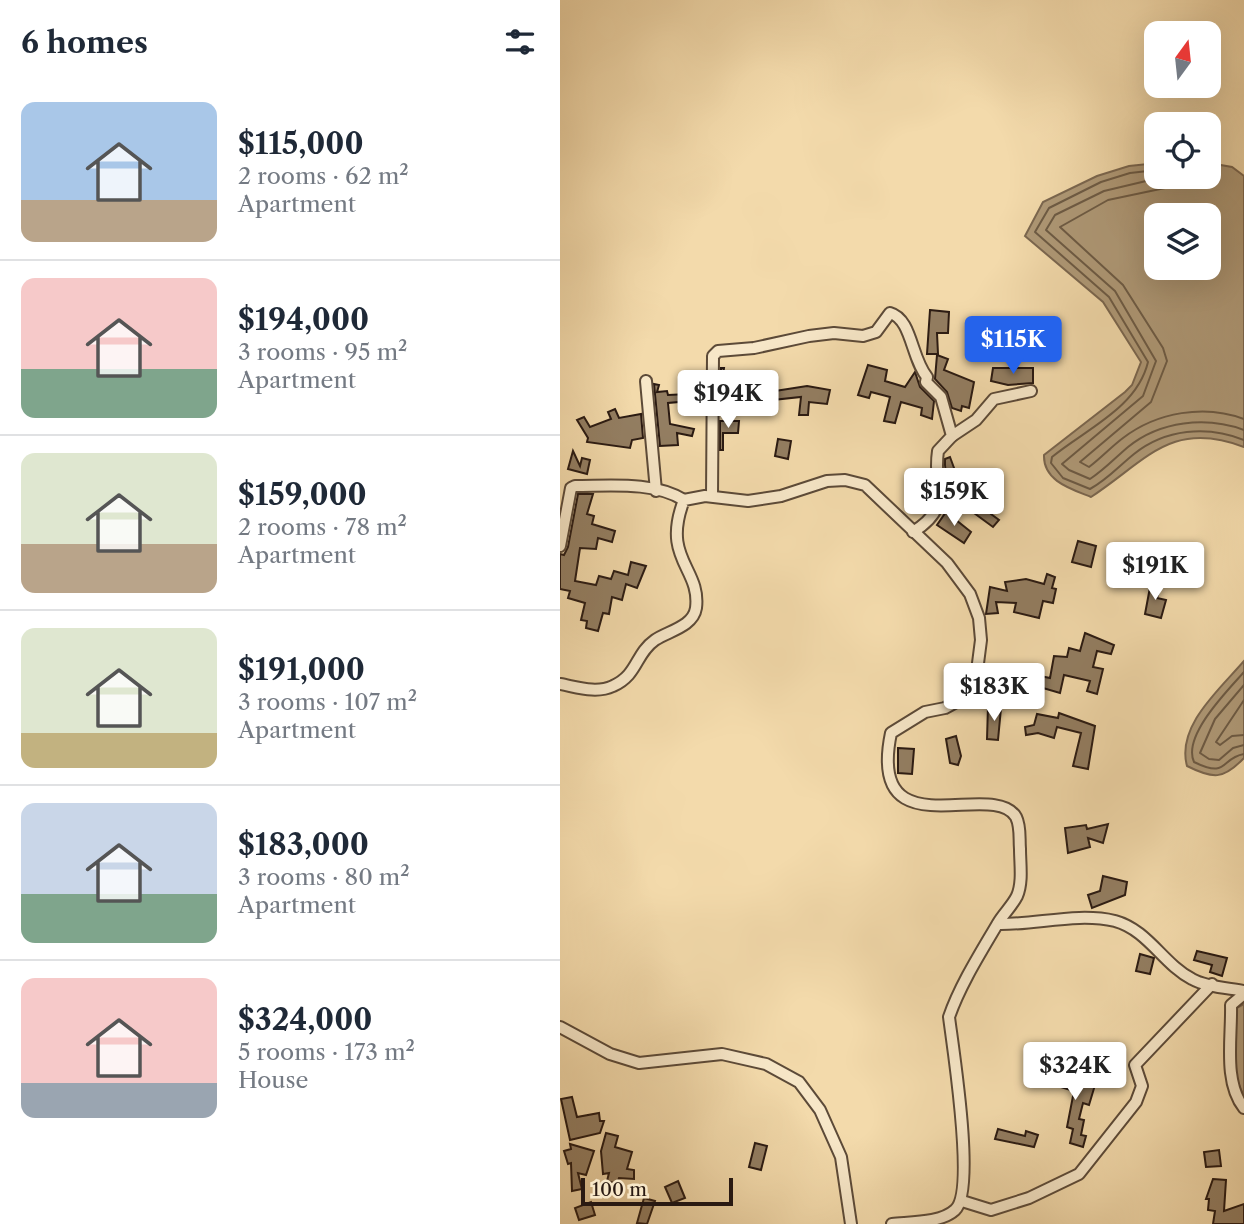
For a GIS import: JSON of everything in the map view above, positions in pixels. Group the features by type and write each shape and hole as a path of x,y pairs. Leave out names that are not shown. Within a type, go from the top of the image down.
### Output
{"street":[{"path":"712,496 713,356 718,351 754,348 834,333 863,336 876,332 890,313 894,314 905,324 915,361 926,382 941,397 952,436"},
{"path":"646,381 656,491"},
{"path":"913,532 932,520 939,506 938,451 952,436 976,420 994,399 1031,391"},
{"path":"684,500 695,496 712,496 748,501 781,496 827,481 845,480 865,485 947,563 970,594 979,618 981,640 977,671 967,696 945,708 925,712 891,733 886,761 890,781 904,797 933,806 988,806 1009,810 1015,816 1019,827 1021,883 1017,896 954,1001 949,1017 962,1133 965,1187 962,1201 955,1210 945,1216 892,1224"},
{"path":"560,546 563,505 571,488 575,486 602,485 656,491 674,494 684,500"},
{"path":"560,684 597,691 611,687 628,678 655,639 690,620 696,610 695,594 680,558 675,530 684,500"},
{"path":"998,924 1027,925 1076,918 1114,921 1133,928 1192,980 1244,993"},
{"path":"962,1201 991,1210 1029,1198 1079,1174 1136,1102 1142,1086 1135,1065 1212,984"},
{"path":"1244,993 1231,1005 1230,1035 1234,1090 1244,1108"},
{"path":"560,1027 610,1054 639,1063 722,1054 766,1064 799,1082 820,1110 841,1157 851,1224"}],"water":[{"path":"1144,164 1144,189 1221,189 1221,165 1232,167 1244,176 1244,447 1219,440 1197,438 1178,441 1144,458 1091,497 1053,478 1045,464 1044,455 1125,392 1132,385 1141,362 1103,302 1025,236 1043,202 1097,176"},
{"path":"1244,661 1244,758 1224,774 1217,775 1187,766 1185,751 1194,723 1202,709"},
{"path":"1244,1004 1244,1095 1237,1079 1235,1045 1237,1008"}],"building":[{"path":"930,310 949,312 948,333 937,333 938,354 927,354"},
{"path":"976,323 988,327 983,344 988,345 984,360 968,356"},
{"path":"937,355 948,359 944,370 974,382 969,408 962,406 961,411 952,408 947,392 935,379"},
{"path":"868,365 887,370 885,381 905,387 915,372 920,387 934,401 932,419 921,415 922,408 901,402 895,423 884,421 890,397 871,392 869,398 858,395"},
{"path":"721,368 724,368 723,375 728,376 726,388 736,390 733,403 721,399"},
{"path":"993,368 1033,368 1033,383 1008,385 991,381"},
{"path":"654,384 659,385 657,392 667,391 668,395 689,394 690,401 668,403 670,424 694,429 692,436 677,433 678,445 660,446"},
{"path":"807,386 830,390 827,404 809,402 808,415 799,415 801,397 773,400 770,411 761,408 758,401 752,402 751,398 775,391"},
{"path":"615,409 619,418 641,414 643,438 632,440 630,448 587,442 588,438 577,420 584,417 590,427 611,419 608,412"},
{"path":"720,421 739,421 738,433 723,433 723,450 720,450"},
{"path":"778,439 791,441 788,459 775,456"},
{"path":"573,451 580,466 582,458 590,460 587,474 568,469"},
{"path":"950,457 965,498 949,504 945,459"},
{"path":"578,494 593,494 587,514 594,516 592,524 615,531 612,542 598,538 596,549 580,548 575,581 596,585 599,576 611,579 614,571 628,575 631,562 646,566 637,588 626,584 622,600 612,597 609,614 603,613 598,631 586,628 587,621 581,620 585,603 568,598 570,591 560,589 560,554 564,555 568,547"},
{"path":"979,499 994,509 991,514 999,520 993,527 970,510"},
{"path":"946,512 971,532 964,543 937,525"},
{"path":"1078,541 1096,546 1091,567 1072,562"},
{"path":"1047,574 1055,577 1052,588 1056,589 1053,603 1043,601 1039,618 1014,612 1016,603 996,602 998,613 986,614 990,587 1007,591 1005,582 1026,579 1044,584"},
{"path":"1151,582 1161,585 1157,598 1166,600 1161,618 1145,614"},
{"path":"1085,633 1114,645 1111,654 1097,651 1093,667 1103,669 1097,694 1087,691 1090,681 1064,675 1060,693 1043,688 1040,700 1028,697 1030,674 1050,678 1054,656 1067,657 1069,648 1080,651"},
{"path":"988,706 1001,708 998,740 987,739"},
{"path":"1059,713 1095,726 1088,769 1073,766 1081,733 1057,727 1054,738 1038,733 1026,735 1025,727 1034,725 1037,714 1058,718"},
{"path":"956,736 961,756 958,765 950,763 946,739"},
{"path":"898,748 914,749 912,774 898,773"},
{"path":"1108,824 1103,843 1088,838 1090,847 1068,853 1065,828 1086,825 1087,829"},
{"path":"1103,876 1127,882 1125,895 1092,908 1088,895 1100,891"},
{"path":"1197,951 1227,958 1222,976 1210,972 1212,965 1194,960"},
{"path":"1140,954 1154,958 1150,974 1136,971"},
{"path":"1101,1059 1112,1063 1105,1084 1094,1080"},
{"path":"1052,1070 1095,1085 1089,1105 1083,1103 1079,1119 1084,1120 1081,1135 1086,1136 1083,1147 1070,1143 1073,1129 1067,1127 1074,1091 1048,1083"},
{"path":"572,1097 577,1117 599,1113 600,1121 604,1121 600,1133 570,1140 561,1099"},
{"path":"998,1129 1025,1136 1026,1131 1038,1135 1034,1147 995,1139"},
{"path":"606,1133 618,1136 615,1147 632,1152 627,1169 634,1170 634,1179 619,1178 617,1184 607,1181 609,1173 603,1174 601,1151"},
{"path":"755,1143 767,1146 761,1170 749,1167"},
{"path":"570,1144 594,1151 586,1175 578,1173 582,1189 572,1191 571,1163 568,1164 564,1151 571,1149"},
{"path":"1219,1150 1221,1166 1206,1167 1204,1152"},
{"path":"1213,1179 1226,1180 1224,1211 1244,1204 1244,1224 1213,1224 1215,1211 1208,1210 1209,1199 1206,1199"},
{"path":"678,1181 685,1198 672,1203 665,1187"},
{"path":"644,1198 655,1201 647,1224 637,1223"},
{"path":"591,1202 595,1215 579,1220 575,1208"}]}
